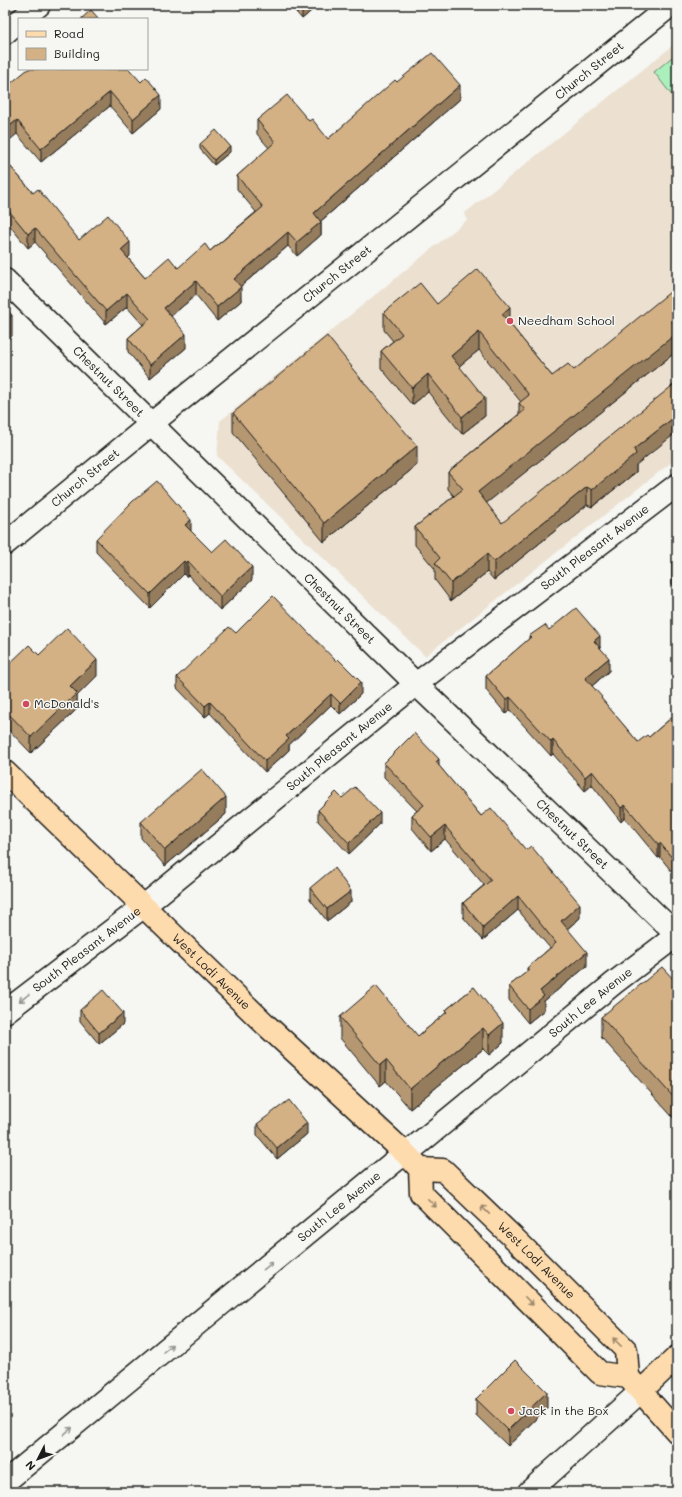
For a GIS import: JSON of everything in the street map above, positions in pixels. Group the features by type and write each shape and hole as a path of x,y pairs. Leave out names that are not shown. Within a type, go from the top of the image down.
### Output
{"main road":[{"name":"West Lodi Avenue","path":"5,772 266,1025 413,1161 443,1170 529,1253 626,1350 634,1384"},
{"path":"413,1161 421,1193 600,1373 634,1384 677,1432"},
{"path":"634,1384 677,1357"}],"street":[{"path":"23,18 39,5"},
{"name":"Church Street","path":"5,544 151,424 671,5"},
{"path":"5,33 18,22"},
{"name":"Chestnut Street","path":"5,280 416,684 677,935"},
{"name":"South Pleasant Avenue","path":"5,1012 144,906 416,684 677,485"},
{"name":"South Lee Avenue","path":"5,1482 396,1160 413,1161 614,983 677,935"},
{"path":"529,1492 634,1384"}],"shaded area":[{"name":"Needham School","path":"677,42 677,458 425,656 217,456 220,421 467,220 465,213"}],"green space":[{"path":"677,53 677,102 654,72"}],"building":[{"path":"91,10 98,18 82,18"},
{"path":"432,53 460,85 314,213 321,222 297,242 288,232 234,279 241,287 217,307 196,281 164,308 186,334 150,365 128,338 150,319 127,293 106,311 35,228 28,234 5,206 5,160 33,193 38,189 79,240 108,215 130,242 121,250 145,278 169,257 178,268 205,244 210,251 263,207 237,176 275,142 257,120 287,95 309,121 312,119 328,139 395,80 397,82"},
{"path":"27,70 130,70 141,82 146,77 161,95 133,119 110,92 41,149 17,120 5,130 5,88"},
{"path":"216,130 230,146 214,160 200,144"},
{"path":"478,269 510,307 502,314 552,376 568,364 574,370 670,292 677,301 677,318 672,322 677,329 677,333 478,492 502,523 677,382 677,415 634,449 636,454 592,490 587,487 494,562 487,554 451,583 435,563 440,558 415,527 463,489 448,472 525,410 519,403 529,395 479,332 451,356 485,398 462,417 428,374 412,388 381,351 402,334 384,312 420,283 437,304"},
{"path":"5,308 12,315 5,321"},
{"path":"327,336 417,446 324,523 233,413"},
{"path":"157,481 191,520 185,525 212,552 226,539 252,567 220,596 188,561 186,563 184,561 150,594 96,539 132,502"},
{"path":"677,558 677,569 672,563"},
{"path":"273,596 336,661 338,659 361,682 340,703 331,694 286,736 289,739 265,761 210,702 205,706 177,677 229,627 236,633"},
{"path":"576,608 600,636 594,641 609,658 585,678 638,742 647,735 649,737 677,713 677,864 625,805 621,808 592,771 585,777 553,740 551,742 510,697 506,700 486,676 531,637 529,636 545,625 549,630"},
{"path":"67,628 97,660 70,686 77,693 31,737 5,710 5,668 29,645 39,655"},
{"path":"414,733 439,759 436,762 481,816 491,808 526,850 531,846 580,904 561,921 587,952 540,991 544,996 528,1009 509,986 529,970 527,968 556,943 518,896 483,927 463,903 491,880 445,826 431,837 412,815 424,805 384,763"},
{"path":"202,769 226,797 165,850 141,822"},
{"path":"355,787 380,813 349,843 318,810 336,792 342,798"},
{"path":"334,868 351,891 327,909 310,888"},
{"path":"662,967 677,983 677,1101 601,1017"},
{"path":"376,986 418,1036 474,987 503,1023 489,1035 483,1028 410,1089 386,1060 380,1065 340,1017"},
{"path":"103,990 123,1013 99,1033 80,1010"},
{"path":"289,1100 307,1123 277,1148 257,1124"},
{"path":"515,1360 547,1392 508,1430 476,1399"},
{"path":"391,1488 395,1492 387,1492"}],"place":[{"name":"Needham School","path":"510,321"},
{"name":"McDonald's","path":"26,704"},
{"name":"Jack in the Box","path":"511,1411"}]}
